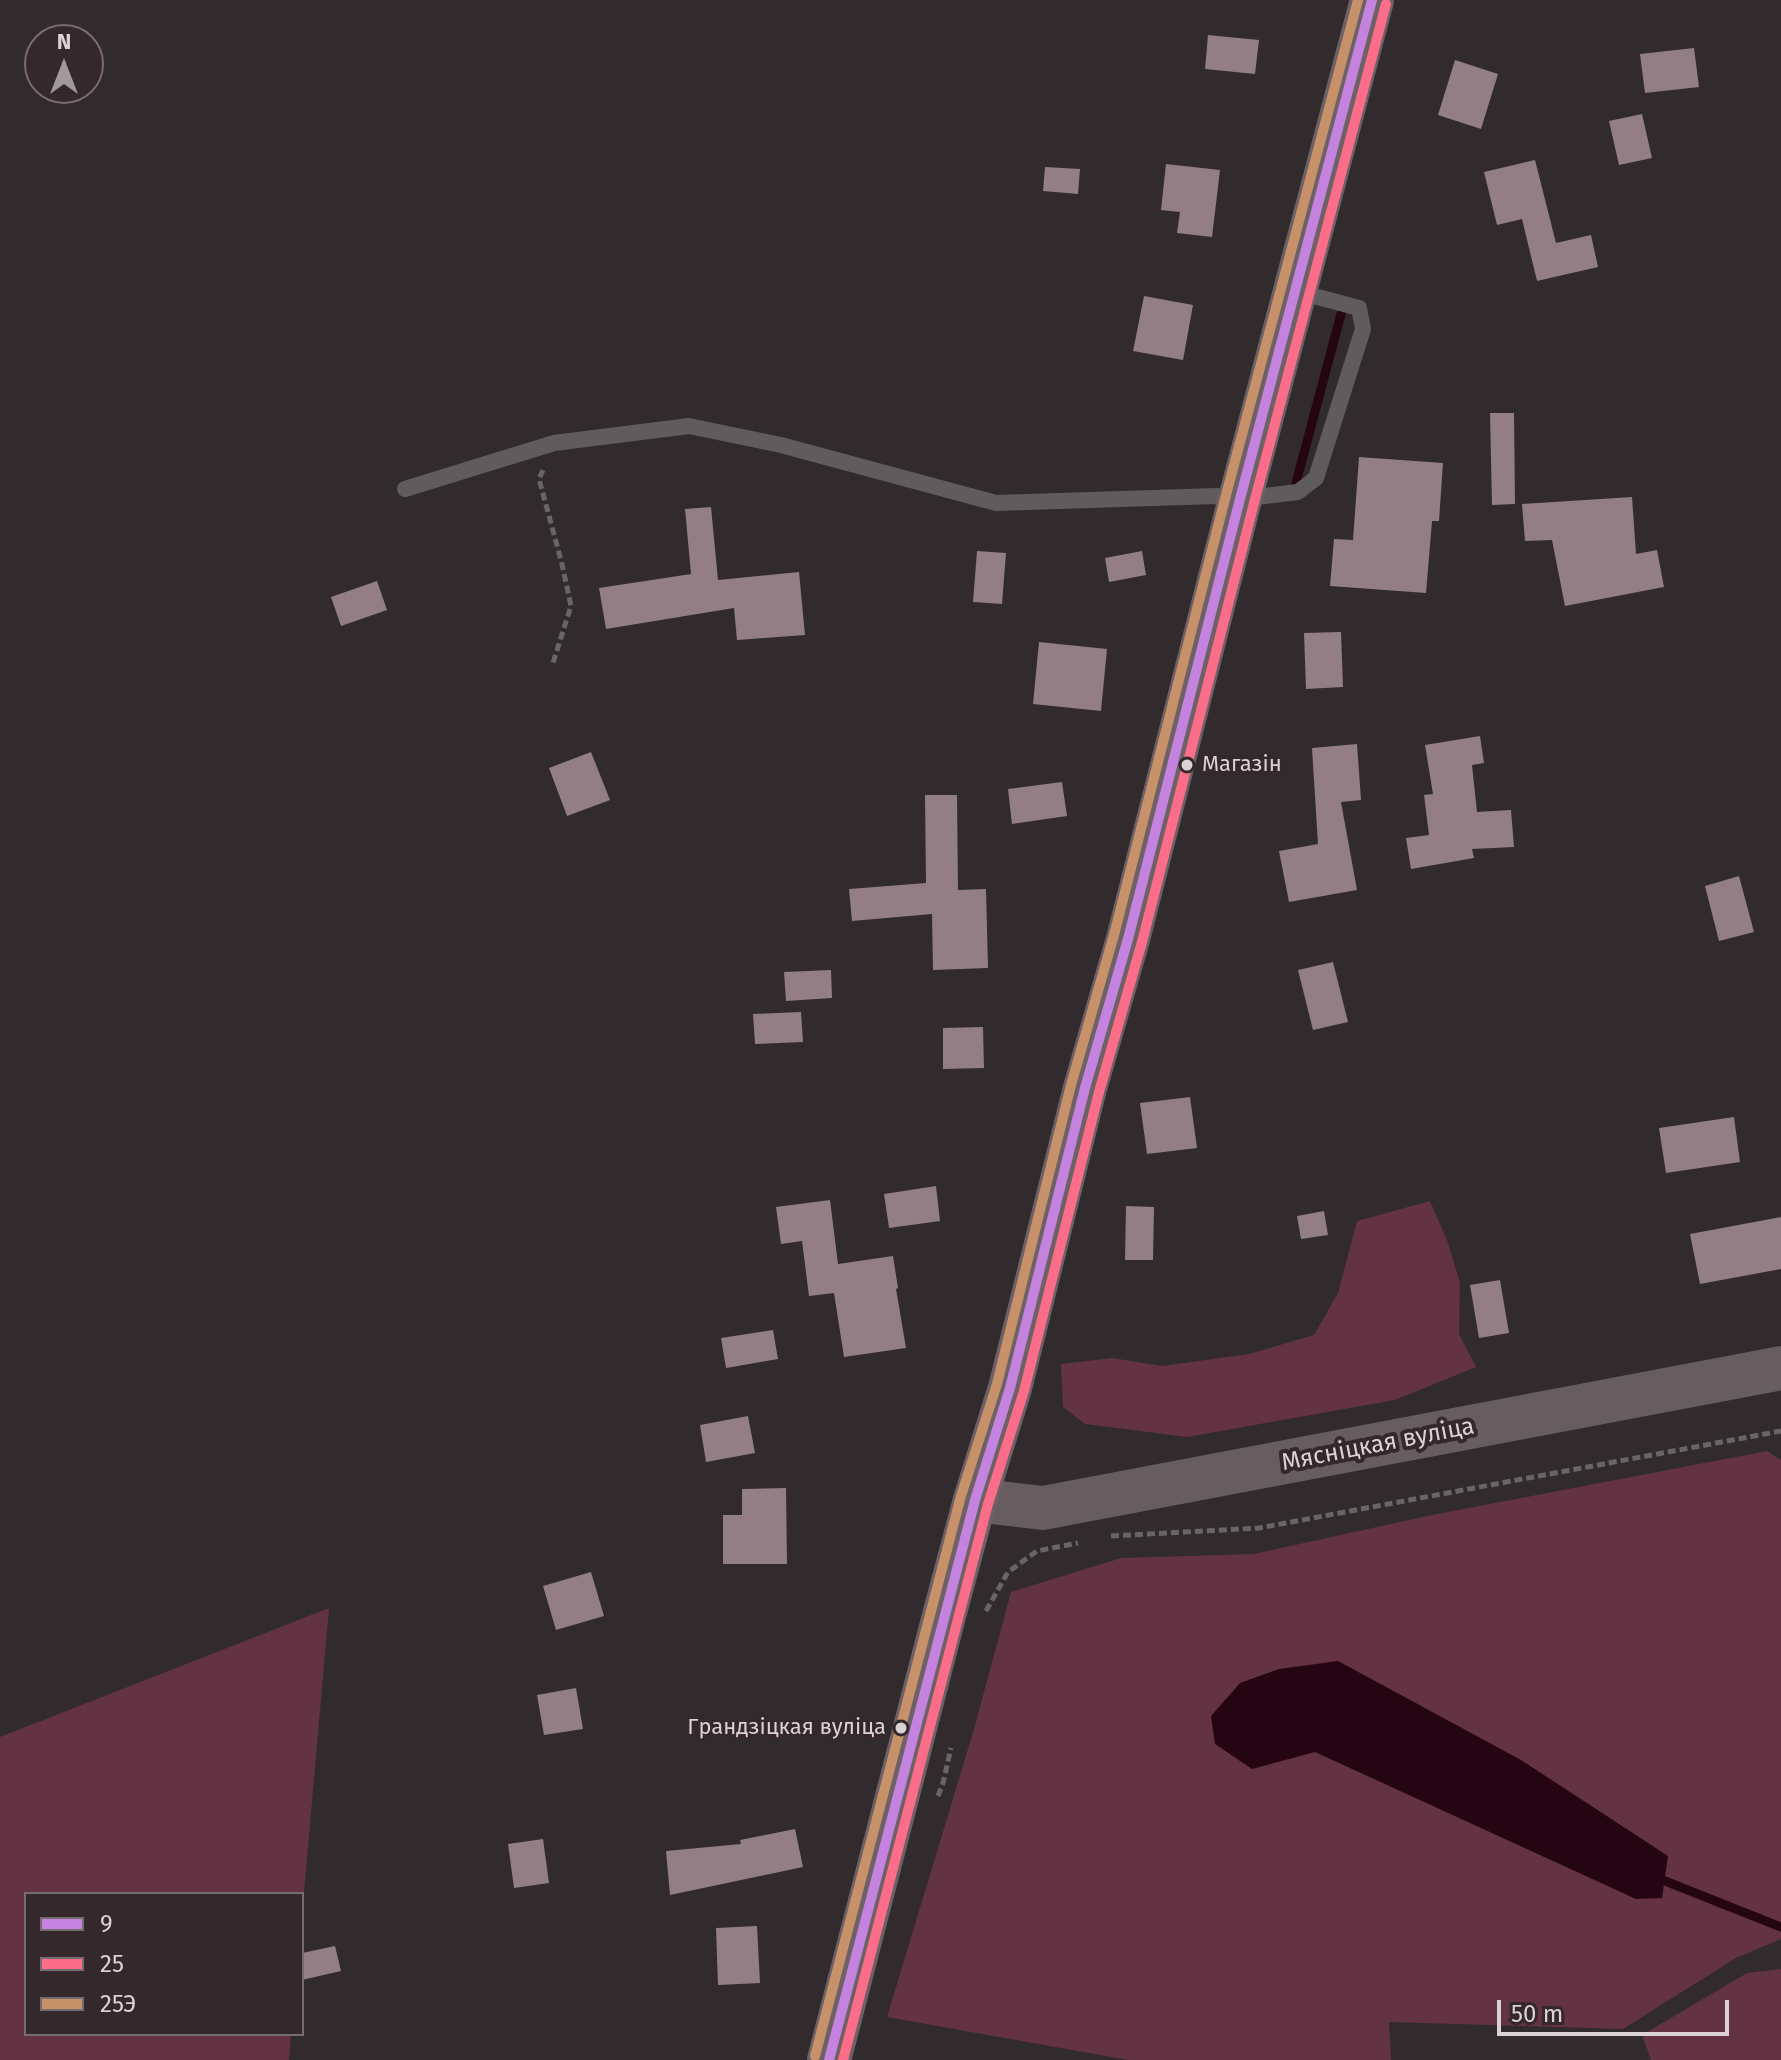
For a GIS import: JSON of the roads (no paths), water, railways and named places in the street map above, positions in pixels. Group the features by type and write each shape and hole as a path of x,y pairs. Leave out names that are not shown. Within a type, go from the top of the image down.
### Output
{"main road":[{"path":"829,2060 975,1500 1010,1388 1085,1088 1128,939 1372,0"},
{"name":"Мясніцкая вуліца","path":"975,1500 1043,1508 1781,1368"}],"lane":[{"path":"405,489 554,443 689,426 781,445 996,503 1216,496 1240,499 1298,492 1316,478 1363,329 1359,308 1295,291"}],"waterway":[{"path":"1296,483 1341,314"},
{"path":"1665,1881 1781,1927"}],"place":[{"name":"Магазін","path":"1187,765"},
{"name":"Грандзіцкая вуліца","path":"901,1728"}]}
